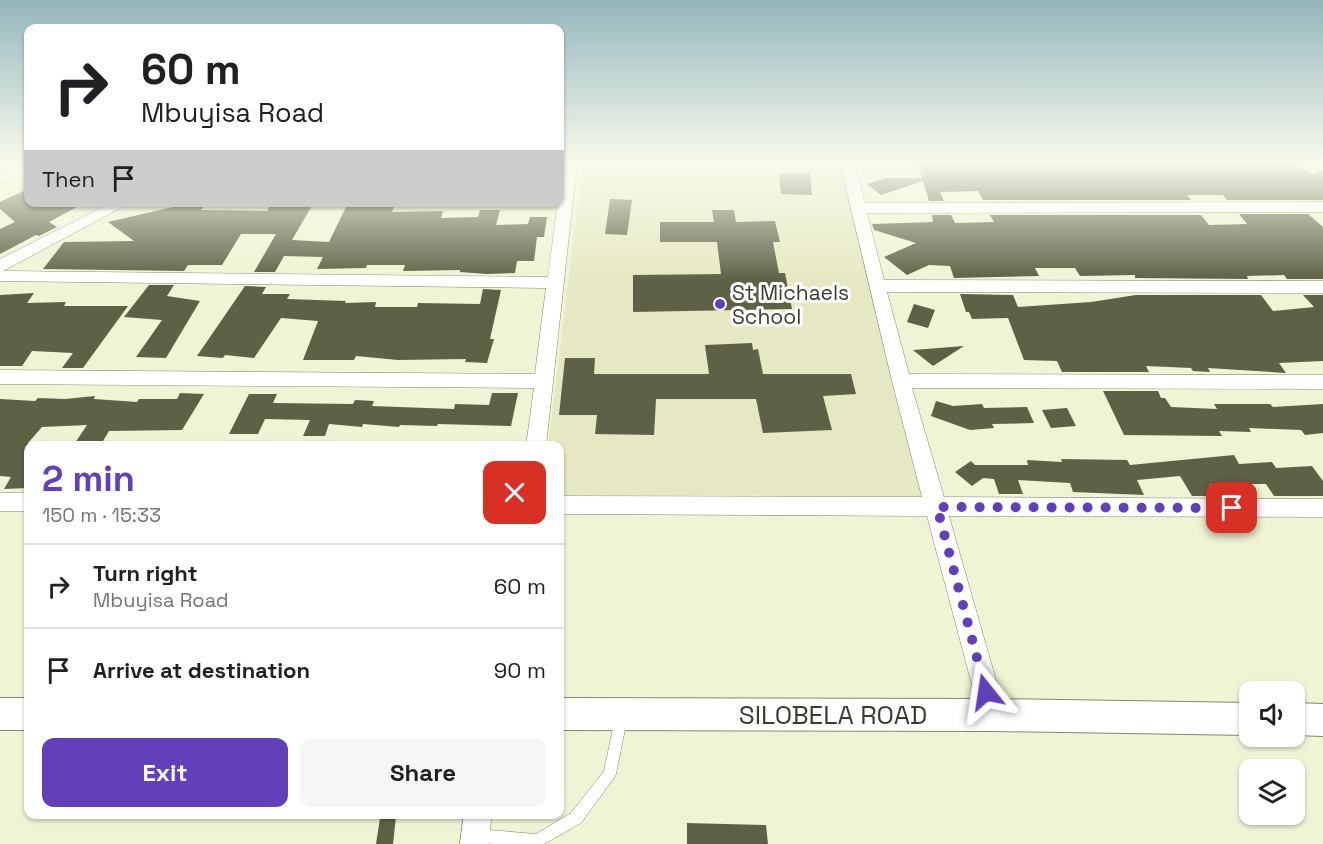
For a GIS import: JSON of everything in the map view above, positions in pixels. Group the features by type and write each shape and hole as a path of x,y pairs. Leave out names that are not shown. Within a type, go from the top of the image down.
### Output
{"street":[{"path":"858,201 902,381 993,715"},
{"path":"0,266 115,207"},
{"path":"537,441 556,283 562,207"},
{"path":"860,208 1323,207"},
{"path":"0,276 556,283"},
{"path":"880,286 1323,287"},
{"path":"0,377 545,381"},
{"path":"902,381 1323,382"},
{"path":"0,502 24,502"},
{"path":"564,505 1323,508"},
{"path":"0,714 24,714"},
{"name":"SILOBELA ROAD","path":"564,714 993,715 1239,719"},
{"path":"1305,719 1323,720"}],"lane":[{"path":"475,831 537,841 576,818 610,774 622,714"}],"shaded area":[{"name":"St Michaels School","path":"578,201 851,201 923,496 564,495 564,441 549,441"}],"building":[{"path":"24,201 24,207 77,207 49,222 57,227 0,254 0,229 15,222 0,209 0,202"},
{"path":"610,201 632,201 627,235 605,234"},
{"path":"173,207 267,211 269,207 311,207 292,240 329,242 346,207 394,207 392,212 443,211 441,218 478,217 480,210 500,210 496,225 528,224 530,217 547,217 544,237 537,237 534,261 517,261 515,273 487,274 460,272 460,270 403,271 405,265 317,269 323,257 284,256 275,272 254,272 276,234 241,234 222,265 188,265 184,271 43,269 64,242 134,241 108,222"},
{"path":"712,210 734,210 736,222 775,221 780,242 773,242 779,273 785,273 792,309 633,312 633,275 721,274 717,242 660,242 660,222 714,222"},
{"path":"1239,214 1308,214 1323,227 1323,279 1287,279 1284,275 1247,276 1248,279 1135,278 1135,275 1080,276 1075,268 1035,268 1039,276 954,278 950,266 929,265 907,275 884,257 916,243 874,230 872,224 933,222 932,215 951,215 955,223 994,222 990,215 1201,215 1209,225 1247,224"},
{"path":"149,285 174,285 167,296 200,301 166,358 136,357 162,320 124,317"},
{"path":"245,286 266,287 262,294 290,294 287,299 346,301 345,303 376,302 375,307 417,307 418,303 480,304 483,289 501,290 490,339 494,339 487,363 465,362 466,359 398,360 356,356 354,360 303,360 318,321 281,318 254,358 225,355 223,358 197,356"},
{"path":"34,293 27,303 66,302 64,306 128,306 83,368 62,368 73,353 32,351 22,366 0,366 0,295"},
{"path":"960,294 1013,295 1018,307 1091,302 1136,295 1261,295 1273,311 1314,307 1303,295 1323,295 1323,361 1279,363 1286,373 1208,368 1210,372 1193,371 1191,368 1146,366 1149,372 1062,372 1057,361 1024,360 1008,318 972,319 969,312 966,312"},
{"path":"914,304 935,310 928,328 907,322"},
{"path":"752,343 753,350 758,349 763,374 851,374 856,394 823,396 832,430 763,433 756,399 656,399 654,435 595,434 597,415 559,415 565,358 595,358 594,374 709,374 705,345"},
{"path":"964,346 933,366 913,350"},
{"path":"1103,391 1158,391 1161,398 1165,398 1171,407 1217,409 1214,404 1270,404 1273,407 1323,404 1323,433 1305,435 1301,430 1249,428 1251,432 1219,431 1222,436 1124,435"},
{"path":"180,393 204,394 182,430 109,431 103,441 76,441 87,425 42,427 30,441 24,441 24,488 4,489 11,477 0,476 0,399 35,401 38,398 65,399 95,396 94,399 137,402 139,399 177,399"},
{"path":"492,393 518,393 511,426 438,424 437,426 400,425 399,427 363,424 362,427 329,424 325,436 303,436 310,420 265,419 258,434 229,434 249,394 277,394 273,403 353,404 355,400 374,401 372,406 454,409 455,404 489,405"},
{"path":"936,401 953,406 982,404 984,408 1027,407 1034,423 992,424 994,428 970,430 931,416"},
{"path":"1067,408 1076,426 1051,428 1042,410"},
{"path":"1234,455 1239,464 1272,462 1276,468 1312,466 1323,481 1323,496 1274,496 1266,484 1210,484 1217,496 1192,496 1180,476 1137,480 1144,495 1073,492 1070,483 1018,480 1023,494 999,494 994,479 983,478 972,486 955,472 971,461 975,465 1028,465 1027,460 1062,462 1061,459 1127,460 1130,465"},
{"path":"380,819 396,819 393,844 376,844"},
{"path":"687,823 766,825 768,844 687,844"}],"place":[{"name":"St Michaels School","path":"720,304"}],"route":[{"path":"986,692 937,507 1232,508"}]}
